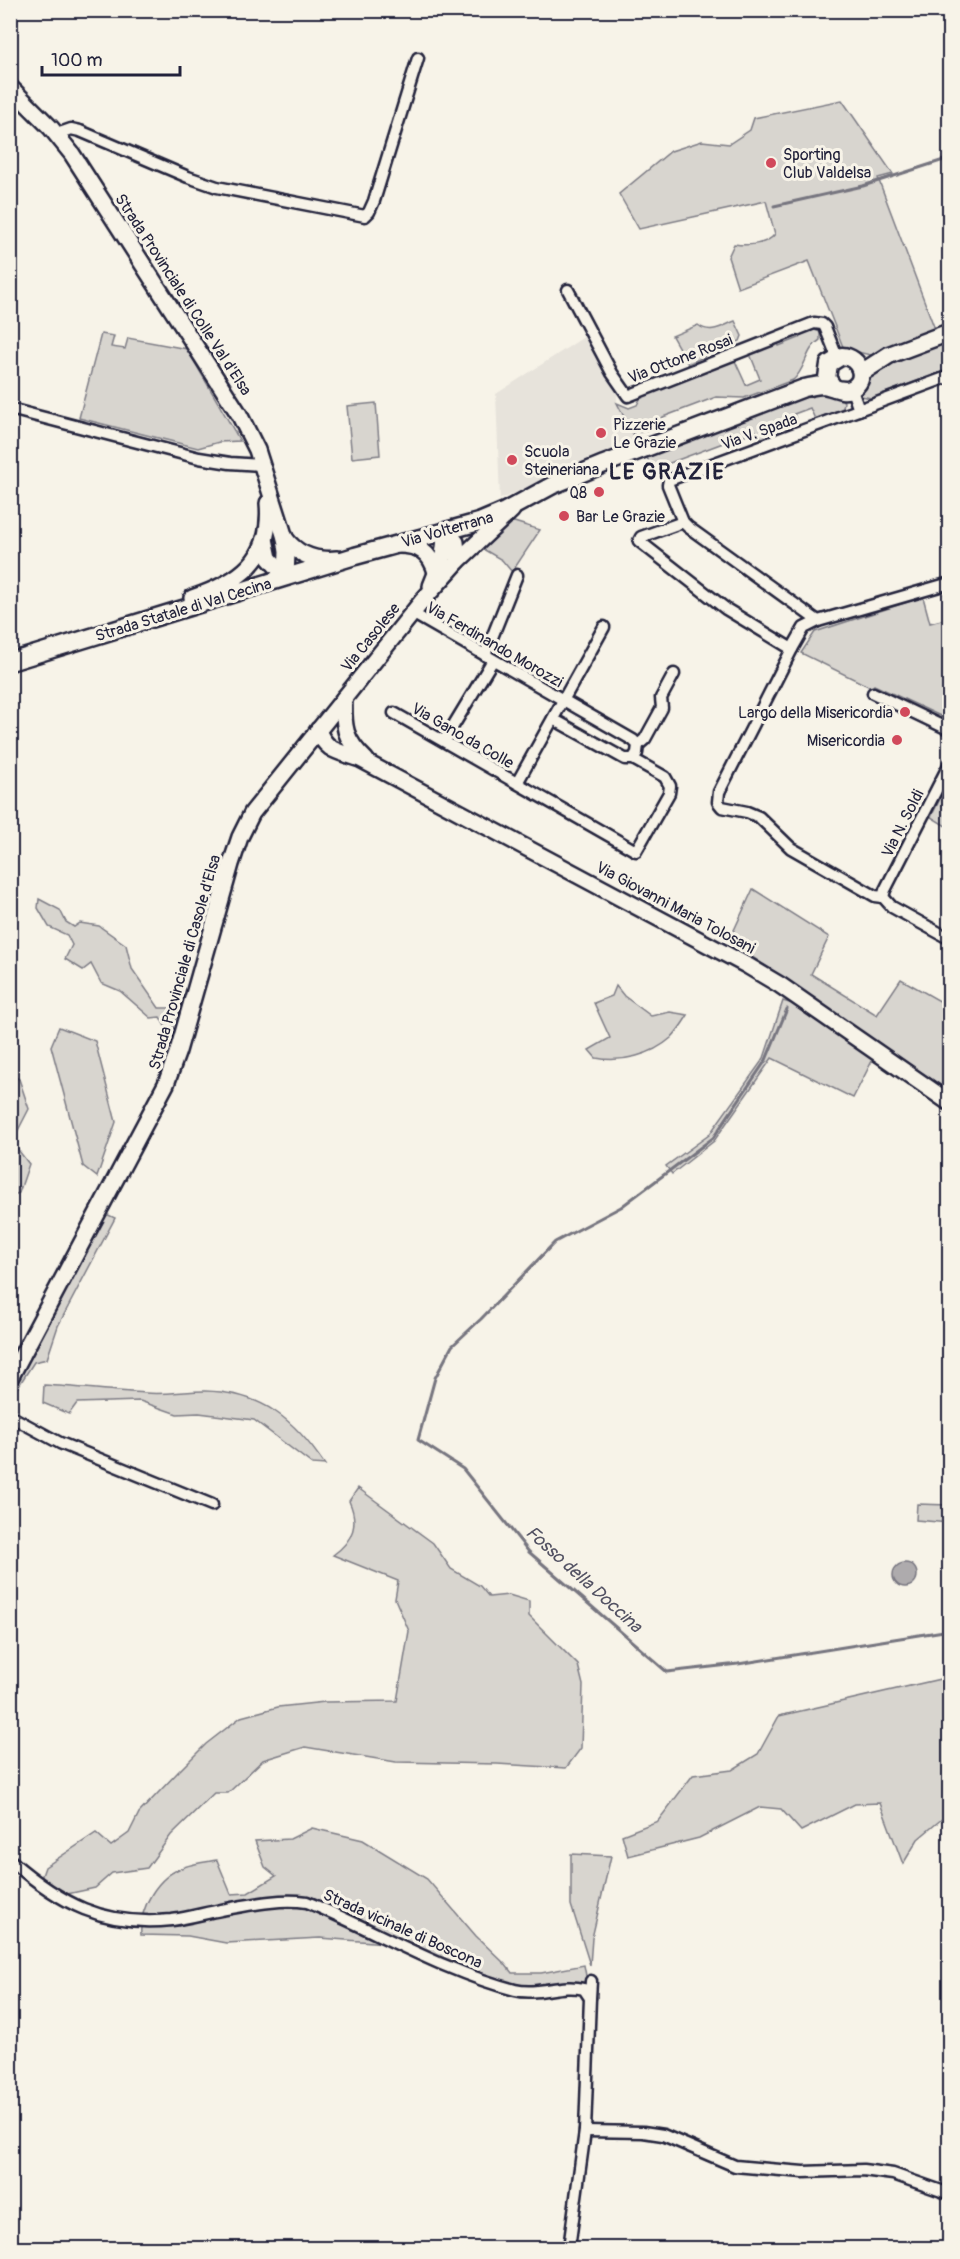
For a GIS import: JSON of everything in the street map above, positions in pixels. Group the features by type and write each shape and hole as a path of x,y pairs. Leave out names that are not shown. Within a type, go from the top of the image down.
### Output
{"main road":[{"name":"Strada Provinciale di Colle Val d'Elsa","path":"10,87 57,134 85,173 232,402 254,442 285,538 286,577"},
{"name":"Via Volterrana","path":"355,555 479,522 516,506 553,485 596,467 804,388 858,383 858,366 950,332"},
{"path":"837,357 846,356 858,366"},
{"name":"Via Volterrana","path":"837,357 830,364 837,384"},
{"name":"Strada Provinciale di Colle Val d'Elsa","path":"265,480 268,509 265,539 269,558 286,577"},
{"name":"Via Casolese","path":"344,698 423,600 458,561 516,506"},
{"path":"446,531 456,542 458,561"},
{"name":"Via Casolese","path":"423,600 443,555 446,531"},
{"path":"285,538 295,550 316,559 334,559 355,555"},
{"name":"Strada Provinciale di Colle Val d'Elsa","path":"114,630 160,609 231,583 251,566 265,539"},
{"path":"392,544 413,546 423,550 432,559 436,572"},
{"name":"Strada Statale di Val Cecina","path":"10,662 355,555"},
{"path":"293,761 344,747 344,698"},
{"name":"Strada Provinciale di Casole d'Elsa","path":"10,1378 166,1084 178,1051 240,837 255,808 344,698"},
{"name":"Via Giovanni Maria Tolosani","path":"318,730 323,742 344,747 372,765 739,960 780,985 950,1103"}],"street":[{"path":"57,134 71,129 85,132 188,177 225,189 365,216 374,201 418,58"},
{"name":"Via Ottone Rosai","path":"568,290 612,373 628,396 814,323 825,327 837,357"},
{"name":"Via V. Spada","path":"683,522 669,488 669,480 950,376"},
{"path":"837,384 853,393 859,410"},
{"path":"10,409 199,458 261,465"},
{"path":"792,648 726,609 638,540 643,536 683,522 692,531 818,621"},
{"path":"444,741 489,657 517,574"},
{"path":"950,583 818,621 804,628 717,797 719,805 747,812 759,818 790,848 875,896 883,897 892,907 950,939"},
{"name":"Via Ferdinando Morozzi","path":"412,613 638,745"},
{"name":"Via Gano da Colle","path":"517,783 604,627"},
{"path":"553,719 620,757 633,759 638,745 645,739 662,708 661,698 674,674"},
{"path":"873,693 950,730"},
{"name":"Via Gano da Colle","path":"394,713 636,851 669,793 670,786 664,777 633,759"},
{"name":"Via N. Soldi","path":"883,897 950,763"},
{"path":"10,1416 60,1443 212,1505"},
{"name":"Strada vicinale di Boscona","path":"10,1860 64,1901 94,1913 132,1921 172,1920 249,1904 293,1900 307,1902 469,1976 518,1990 541,1992 574,1986 584,1989 590,1998"},
{"path":"569,2248 585,2132 591,1981"},
{"path":"585,2132 643,2132 663,2135 735,2166 803,2172 863,2169 892,2174 950,2194"}],"shaded area":[{"path":"842,100 893,174 878,178 936,332 874,355 843,347 809,261 738,288 728,257 734,244 762,243 775,234 766,201 639,229 619,194 671,151 702,141 729,144 750,130 754,118"},
{"path":"735,321 742,336 740,341 688,364 672,336 698,325 712,329"},
{"path":"812,329 820,332 820,340 811,349 801,371 793,380 744,398 716,397 663,417 648,430 633,434 617,403 629,408 637,405 642,395 740,356 742,358 735,361 746,385 760,379 751,352 777,341 779,346 799,338 798,335"},
{"path":"101,334 114,336 111,347 125,349 128,338 187,349 240,441 219,442 198,448 79,418"},
{"path":"587,335 617,387 617,403 638,444 500,499 496,394"},
{"path":"949,340 949,369 871,398 861,396 866,378 874,369"},
{"path":"814,391 842,399 843,408 815,419 810,408 794,414 798,425 761,438 755,431 659,467 651,467 646,455"},
{"path":"376,403 380,455 352,458 347,406"},
{"path":"511,521 540,530 512,572 502,560 483,549"},
{"path":"923,597 930,623 949,618 949,720 874,685 872,688 801,653 815,632"},
{"path":"947,785 950,786 949,828 931,817"},
{"path":"753,889 829,937 811,974 877,1015 901,979 943,1003 949,1001 949,1091 729,941"},
{"path":"39,899 60,910 66,922 74,927 80,923 99,926 126,945 132,969 159,1008 181,1008 179,1021 167,1030 160,1017 151,1018 120,991 101,983 91,964 83,970 65,959 72,945 67,935 49,927 38,908"},
{"path":"616,986 624,996 651,1016 670,1012 688,1015 671,1038 655,1049 626,1058 596,1058 589,1050 610,1038 594,1003 612,996"},
{"path":"783,1001 793,1004 873,1059 853,1098 772,1058 714,1141 672,1174 666,1166 709,1135 764,1058"},
{"path":"59,1027 95,1041 116,1122 97,1177 83,1166 51,1046"},
{"path":"10,1074 19,1079 29,1109 12,1142 29,1164 19,1193 11,1196"},
{"path":"104,1213 115,1218 58,1326 47,1359 34,1362 14,1393 11,1387"},
{"path":"44,1385 152,1393 205,1391 244,1397 260,1403 289,1422 314,1449 325,1465 312,1464 254,1420 199,1413 177,1414 140,1401 77,1403 69,1414 43,1403"},
{"path":"358,1488 433,1543 451,1569 480,1586 489,1597 509,1595 529,1601 529,1616 578,1665 583,1685 581,1748 566,1768 396,1762 305,1747 263,1760 228,1793 214,1793 171,1835 147,1868 112,1873 95,1888 58,1896 39,1884 45,1867 96,1833 111,1846 129,1833 139,1813 178,1772 206,1744 241,1717 278,1707 325,1702 397,1701 409,1631 395,1599 398,1581 333,1555 346,1543 353,1531 354,1517 349,1501"},
{"path":"917,1504 949,1505 949,1523 916,1520"},
{"path":"905,1563 914,1566 917,1575 914,1584 905,1587 896,1584 893,1575 896,1566"},
{"path":"949,1677 949,1813 918,1839 903,1864 880,1803 855,1804 801,1831 781,1809 760,1807 699,1838 628,1856 622,1835 658,1821 693,1775 732,1770 758,1754 779,1716"},
{"path":"312,1828 363,1840 427,1879 476,1936 512,1973 541,1973 584,1965 587,1981 584,1989 518,1991 399,1944 320,1938 226,1943 188,1936 141,1935 143,1914 152,1894 158,1885 174,1871 192,1864 217,1860 231,1894 248,1893 276,1876 265,1867 255,1841 290,1839"},
{"path":"571,1854 611,1856 592,1938 590,1965 571,1905"}],"waterway":[{"path":"774,206 863,186 950,158"},
{"name":"Fosso della Doccina","path":"787,1009 766,1060 713,1138 621,1207 555,1242 452,1346 435,1378 418,1440 463,1469 529,1552 667,1672 738,1664 950,1630"}],"place":[{"name":"Sporting Club Valdelsa","path":"771,163"},
{"name":"Pizzerie Le Grazie","path":"601,433"},
{"name":"Scuola Steineriana","path":"512,460"},
{"name":"Q8","path":"599,492"},
{"name":"Bar Le Grazie","path":"564,516"},
{"name":"Largo della Misericordia","path":"905,712"},
{"name":"Misericordia","path":"897,740"}],"district":[{"name":"LE GRAZIE","path":"667,471"}]}
